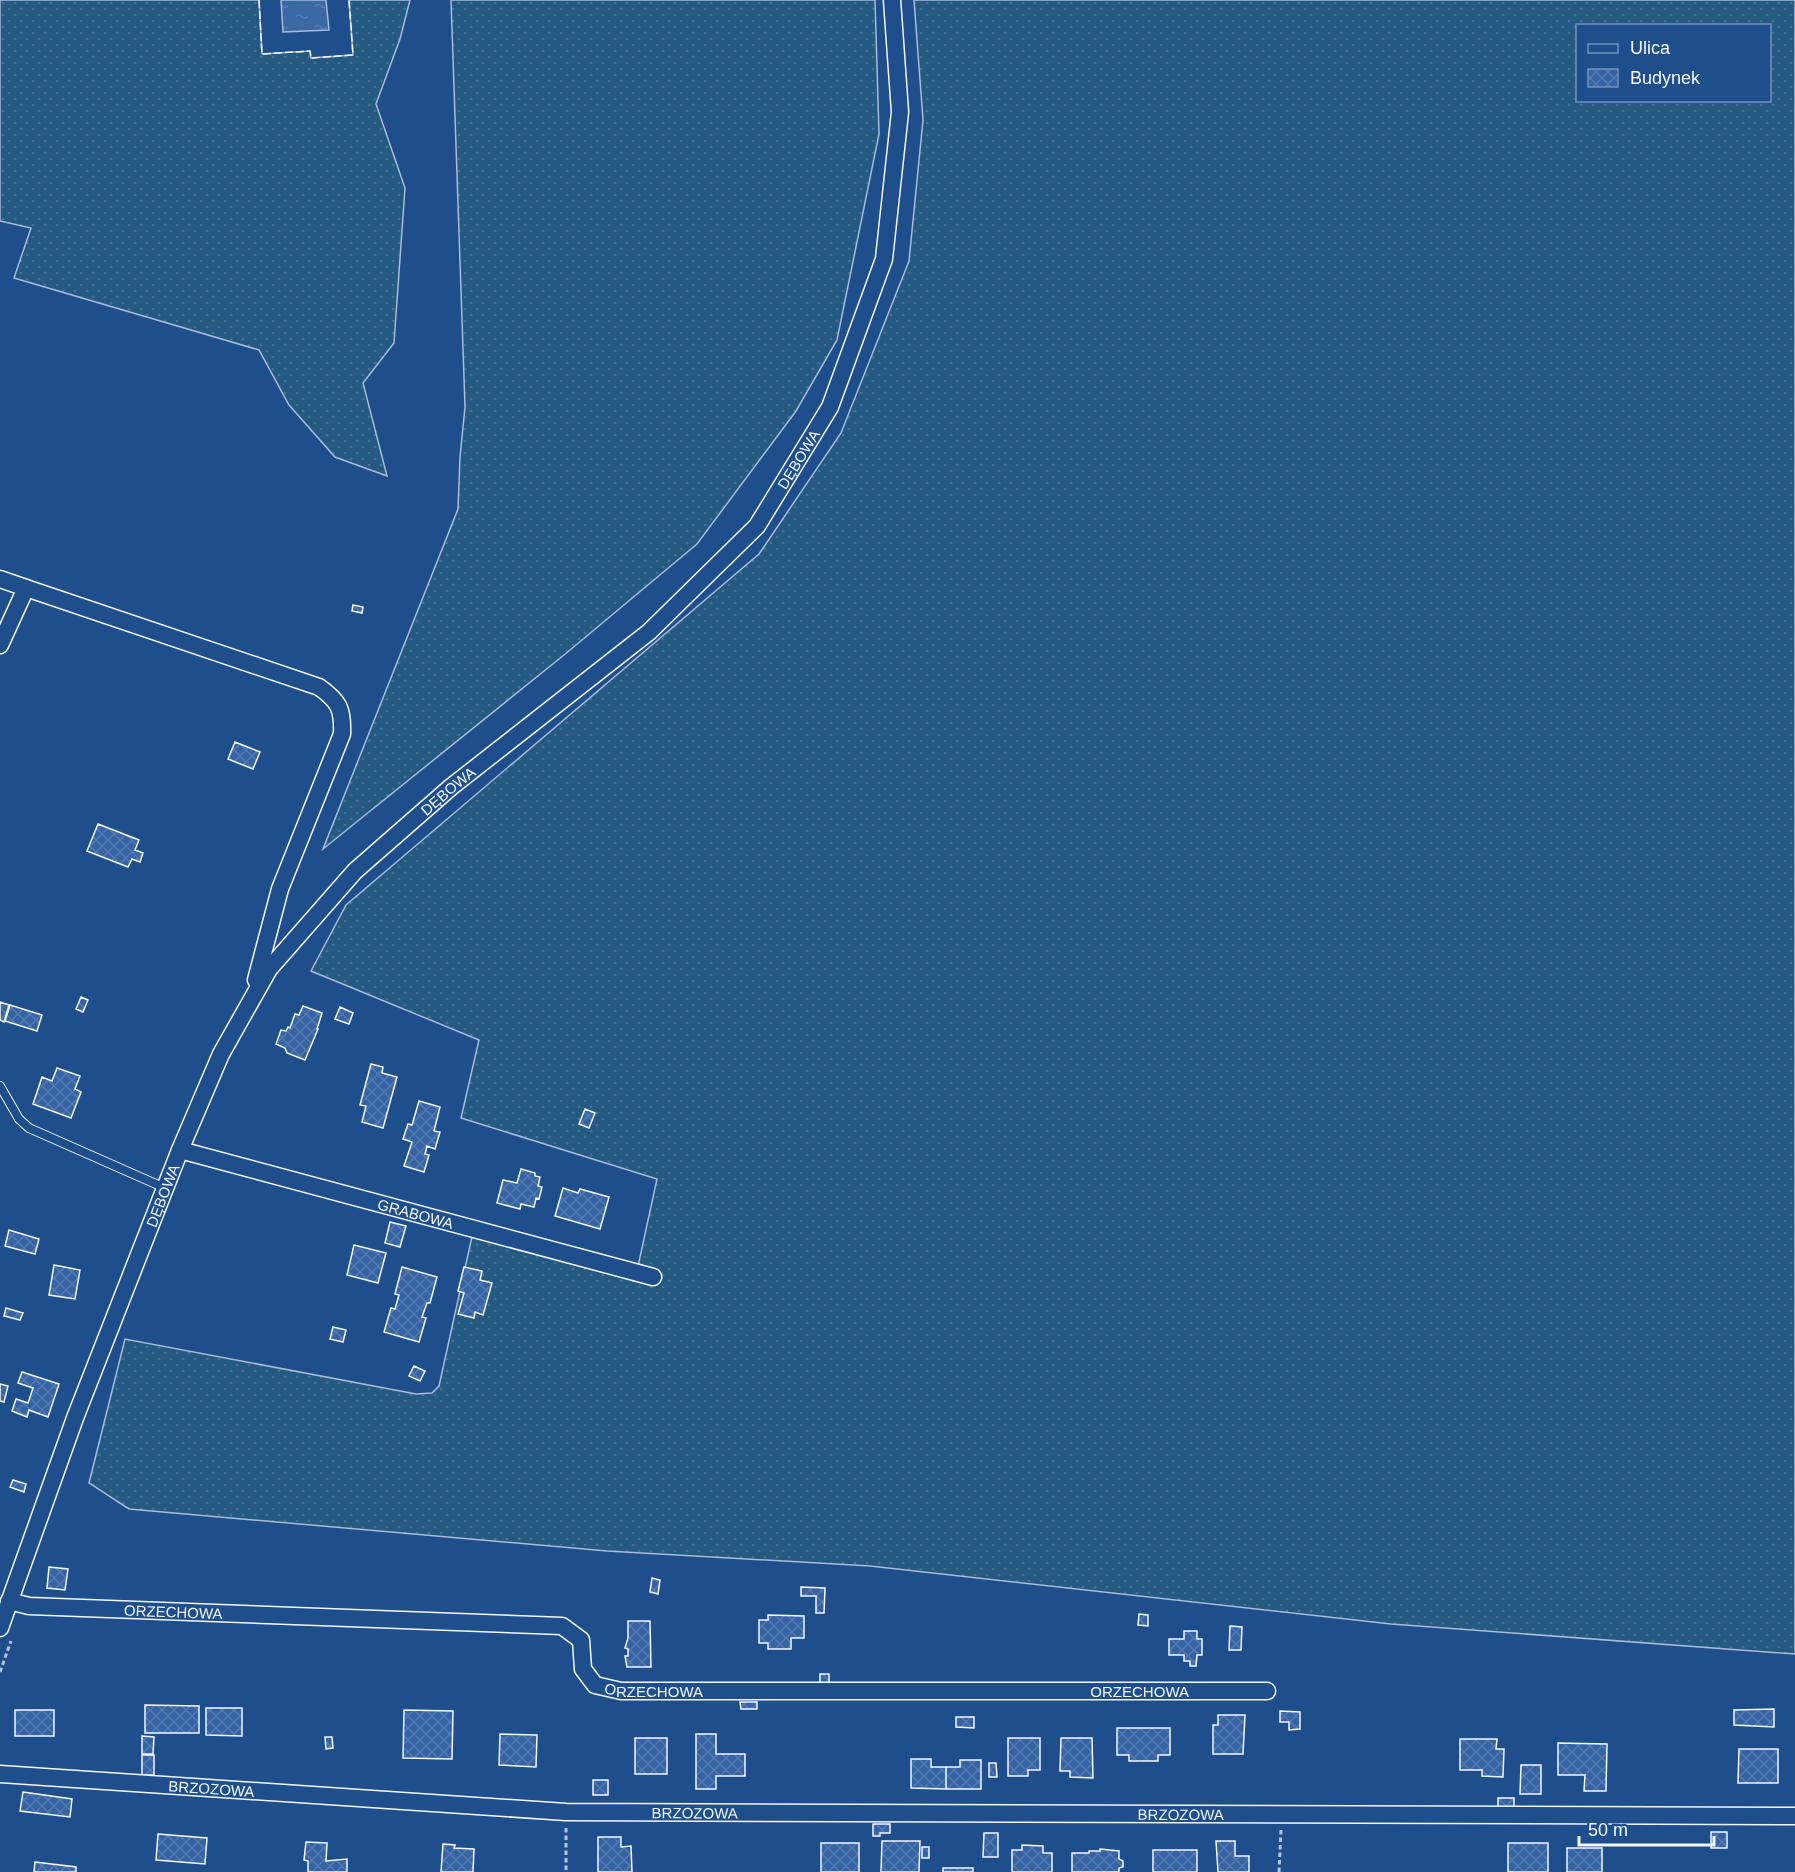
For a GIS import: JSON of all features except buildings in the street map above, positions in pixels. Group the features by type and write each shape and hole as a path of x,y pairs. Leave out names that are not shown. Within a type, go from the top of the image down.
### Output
{"street":[{"name":"DĘBOWA","path":"0,1628 75,1418 180,1149 221,1054 270,969 355,871 451,787 649,632 757,526 830,407 884,259 900,112 892,0"},
{"path":"0,579 319,687 335,699 343,716 342,734 280,889 250,1002"},
{"path":"0,645 26,588"},
{"name":"GRABOWA","path":"180,1149 653,1277"},
{"name":"ORZECHOWA","path":"9,1601 29,1606 562,1626 581,1640 583,1669 595,1686 621,1691 1268,1691"},
{"name":"BRZOZOWA","path":"0,1774 566,1812 1795,1816"}],"lane":[{"path":"0,1086 19,1119 29,1128 165,1188"}],"path":[{"path":"566,1812 566,1872"},
{"path":"1279,1872 1284,1814"}],"shaded area":[{"path":"0,0 259,0 262,54 310,51 311,58 353,55 349,0 410,0 400,39 376,104 405,188 394,343 363,383 387,476 335,457 289,405 259,350 14,278 31,228 0,221"},
{"path":"451,0 875,0 879,134 837,340 796,411 697,544 564,655 323,849 458,509 465,407"},
{"path":"914,0 1795,0 1795,1654 1391,1624 870,1566 607,1551 129,1509 89,1483 125,1339 416,1394 432,1393 439,1386 473,1232 635,1280 657,1179 461,1118 479,1040 311,971 346,905 759,554 841,433 909,261 923,120"}],"water":[{"path":"281,0 326,0 329,30 283,32"}],"fence":[{"path":"259,0 262,54 310,51 311,58 353,55 349,0"}]}
